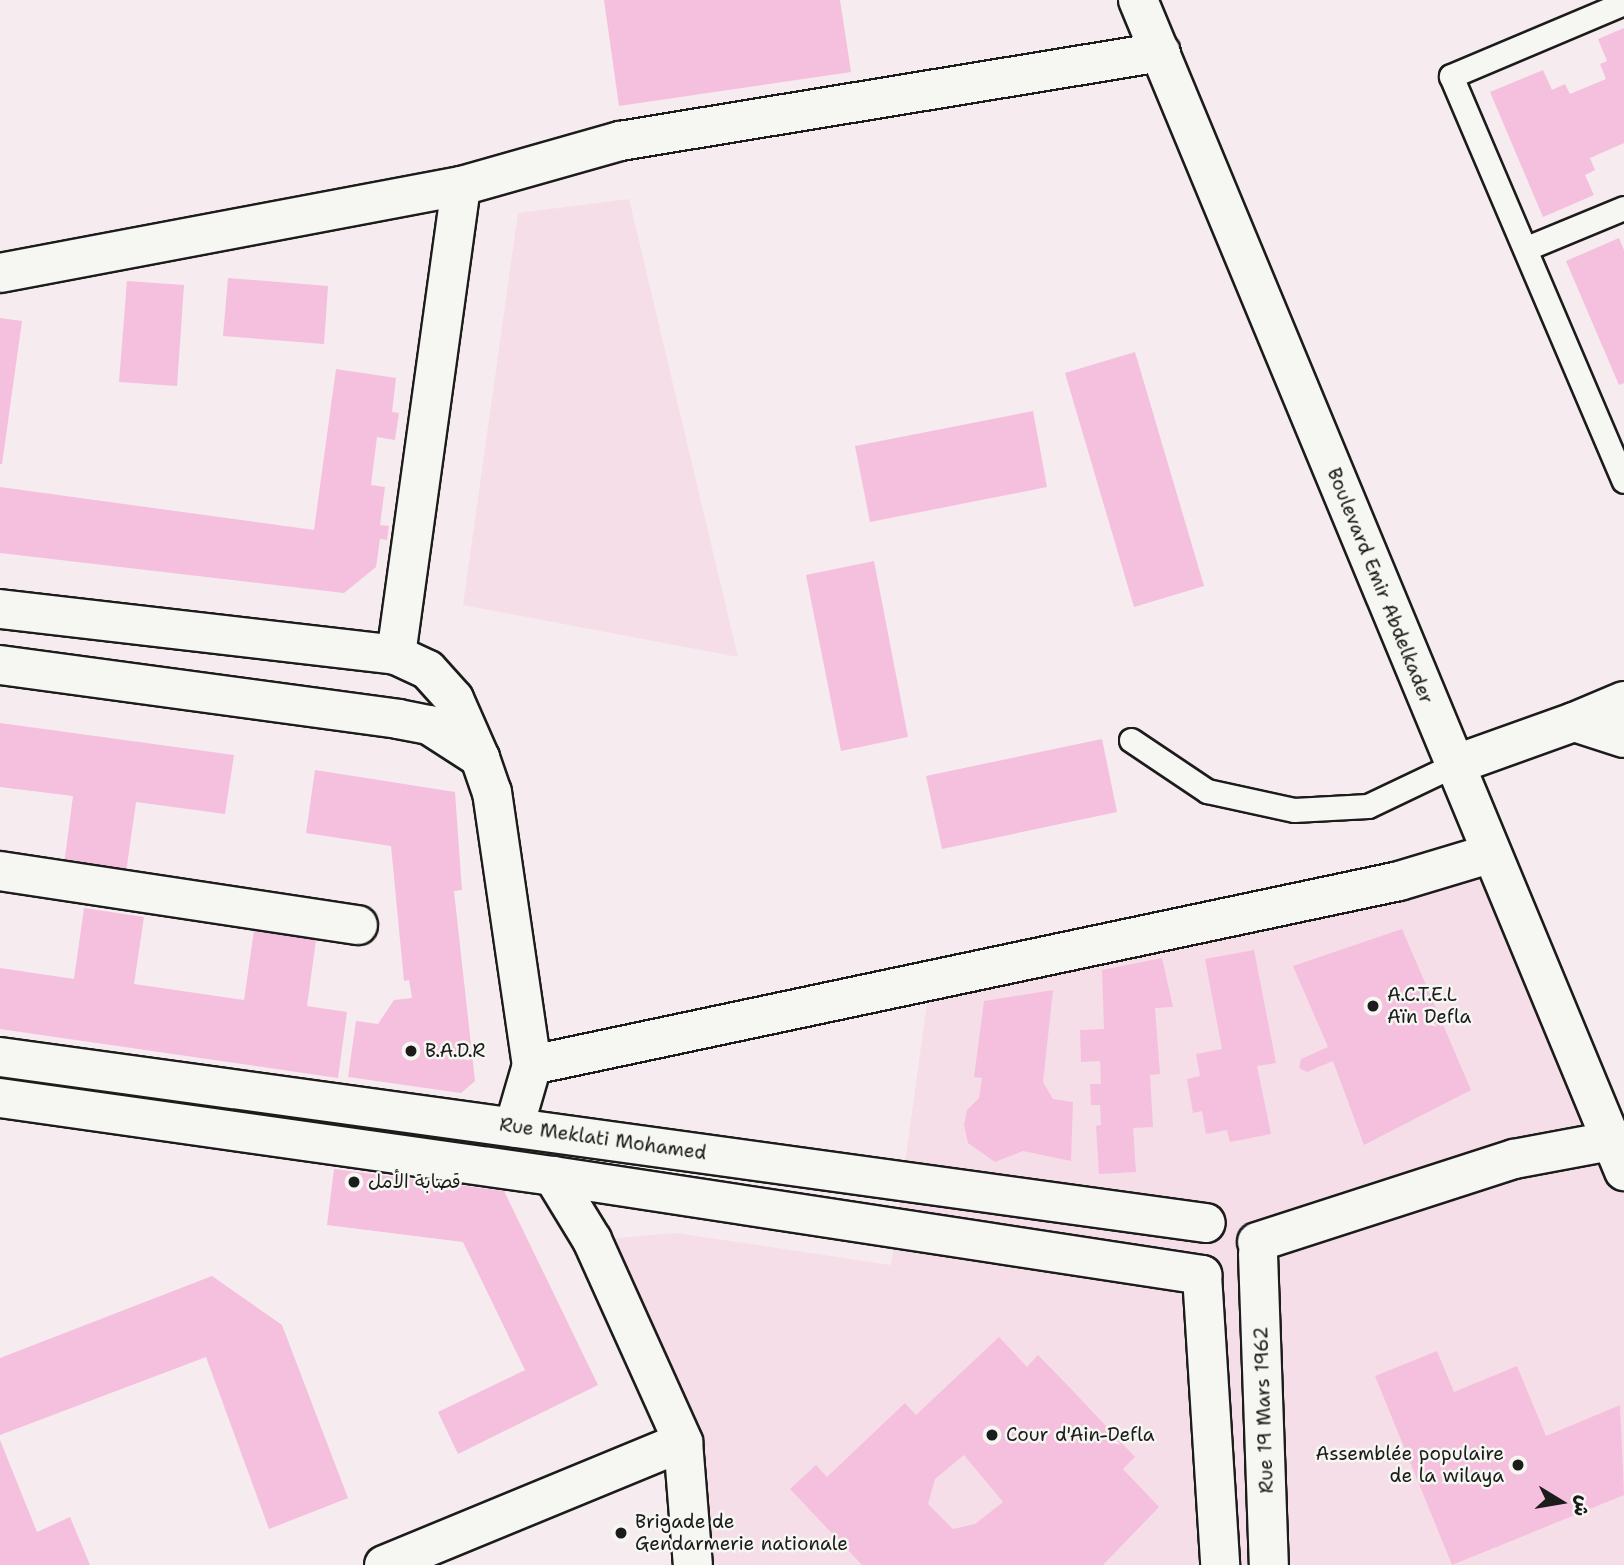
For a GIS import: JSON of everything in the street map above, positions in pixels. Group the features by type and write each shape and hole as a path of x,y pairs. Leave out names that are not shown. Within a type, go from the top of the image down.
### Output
{"street":[{"name":"Boulevard Emir Abdelkader","path":"1138,0 1489,854 1617,1156"},
{"path":"0,274 461,186 620,141 1160,52"},
{"path":"396,655 461,186"},
{"path":"0,609 396,655 428,670 454,699 492,792 532,1065 514,1127"},
{"path":"0,665 429,725 480,758"},
{"path":"1454,765 1624,701"},
{"path":"1574,722 1624,738"},
{"path":"532,1065 1399,881 1489,854"},
{"path":"0,871 358,925"},
{"name":"Rue Meklati Mohamed","path":"0,1057 1206,1223"},
{"path":"0,1098 553,1176 1202,1275 1232,1283 1251,1271 1257,1248 1238,1220 1216,1218 1206,1223 1192,1243 1195,1266 1202,1275 1220,1565"},
{"path":"1257,1248 1514,1158 1617,1156"},
{"path":"553,1176 592,1240 683,1442 692,1565"},
{"name":"Rue 19 Mars 1962","path":"1257,1248 1269,1565"},
{"path":"384,1565 683,1442"}],"lane":[{"path":"1624,3 1451,76 1527,248 1624,481"},
{"path":"1527,248 1624,208"},
{"path":"1131,740 1207,791 1294,810 1368,806 1454,765"}],"shaded area":[{"path":"629,199 738,657 463,605 518,213"},
{"path":"1489,854 1624,1171 1624,1565 693,1565 683,1442 592,1240 676,1233 891,1265 930,981"}],"building":[{"path":"604,0 840,0 851,72 619,106"},
{"path":"1624,28 1624,143 1590,158 1595,170 1585,175 1594,195 1543,217 1490,92 1543,70 1552,90 1565,84 1570,94 1606,79 1600,64 1607,61 1598,39"},
{"path":"1619,238 1624,250 1624,383 1619,385 1566,261"},
{"path":"228,278 328,286 324,344 223,336"},
{"path":"127,281 184,285 177,386 119,382"},
{"path":"0,318 22,321 2,464 0,464"},
{"path":"1135,352 1204,586 1134,607 1065,373"},
{"path":"336,369 396,378 392,412 399,413 395,440 377,437 371,485 385,487 380,525 389,526 387,540 380,539 376,567 344,593 0,553 0,487 314,530"},
{"path":"1033,411 1047,487 870,522 855,446"},
{"path":"874,561 908,737 841,751 806,575"},
{"path":"0,723 234,755 225,814 136,802 126,873 64,865 73,796 0,787"},
{"path":"1102,739 1117,812 942,849 926,776"},
{"path":"315,770 455,792 462,890 454,891 475,1081 461,1093 348,1077 356,1021 378,1024 394,1000 412,998 409,980 404,981 391,846 306,833"},
{"path":"84,908 144,917 134,984 244,1000 254,931 316,940 307,1006 347,1012 338,1078 0,1029 0,968 74,979"},
{"name":"A.C.T.E.L Aïn Defla","path":"1402,929 1471,1090 1364,1145 1333,1061 1307,1072 1299,1068 1301,1059 1328,1047 1293,966"},
{"path":"1254,950 1276,1063 1257,1066 1271,1134 1230,1142 1227,1130 1206,1134 1202,1111 1193,1113 1187,1079 1200,1076 1196,1054 1222,1049 1205,959"},
{"path":"1162,958 1173,1007 1155,1008 1160,1074 1150,1075 1153,1127 1133,1128 1136,1172 1099,1174 1096,1126 1101,1125 1100,1105 1091,1105 1090,1084 1101,1084 1100,1061 1081,1062 1080,1030 1104,1029 1102,970"},
{"path":"1053,990 1043,1082 1053,1099 1073,1102 1071,1161 1023,1151 995,1162 968,1143 964,1125 967,1110 979,1098 982,1078 974,1077 984,1001"},
{"path":"334,1169 504,1191 598,1385 458,1454 438,1412 525,1370 463,1242 327,1225"},
{"path":"212,1276 282,1325 348,1498 269,1529 206,1357 0,1435 0,1358"},
{"name":"Cour d'Ain-Defla","path":"999,1337 1027,1367 1038,1355 1074,1392 1135,1457 1123,1469 1159,1507 1103,1565 862,1565 790,1489 816,1465 827,1477 905,1403 916,1415","holes":["964,1455 1003,1502 975,1524 953,1529 928,1504 935,1479"]},
{"name":"Assemblée populaire de la wilaya","path":"1437,1351 1454,1392 1517,1366 1546,1436 1620,1405 1624,1495 1452,1565 1375,1376"},
{"path":"0,1440 37,1532 70,1517 90,1565 0,1565"}],"place":[{"name":"A.C.T.E.L Aïn Defla","path":"1373,1006"},
{"name":"B.A.D.R","path":"411,1051"},
{"name":"قصابة الأمل","path":"354,1182"},
{"name":"Cour d'Ain-Defla","path":"992,1435"},
{"name":"Assemblée populaire de la wilaya","path":"1518,1465"},
{"name":"Brigade de Gendarmerie nationale","path":"621,1533"}]}
